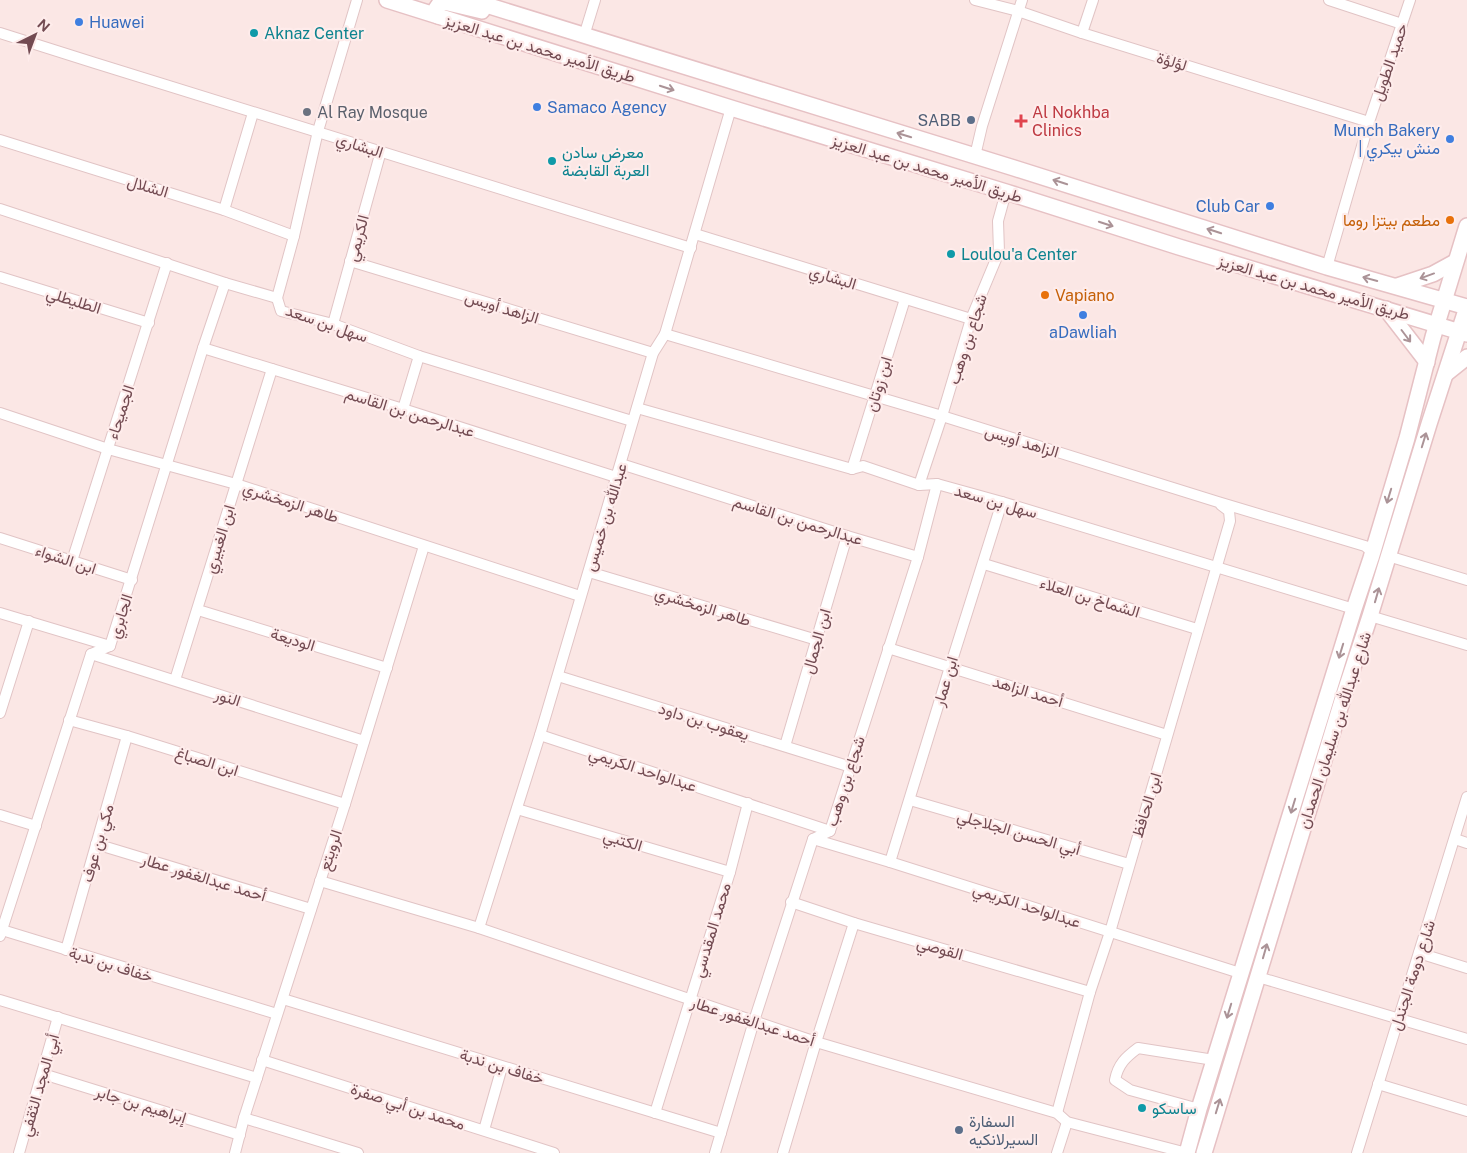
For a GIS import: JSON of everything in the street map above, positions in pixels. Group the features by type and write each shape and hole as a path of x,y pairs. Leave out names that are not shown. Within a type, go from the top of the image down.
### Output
{"main road":[{"name":"طريق الأمير محمد بن عبد العزيز","path":"386,0 1216,259 1386,309 1435,331 1463,333"},
{"name":"طريق الأمير محمد بن عبد العزيز","path":"470,0 1327,267 1467,307"},
{"path":"438,16 436,9 444,2 483,11 498,9"},
{"path":"915,164 942,163 983,174 988,173 990,168 980,162 975,156"},
{"name":"شارع عبدالله بن سليمان الحمدان","path":"1187,1153 1198,1109 1240,973 1371,558 1407,438 1435,331 1467,226"},
{"path":"1396,286 1433,274 1455,262"},
{"name":"شارع عبدالله بن سليمان الحمدان","path":"1204,1153 1342,701 1446,374 1463,333 1467,307"},
{"path":"1386,309 1427,362"},
{"path":"1446,374 1467,357"}],"street":[{"path":"277,298 294,236 318,132 357,0"},
{"path":"584,36 595,0"},
{"name":"لؤلؤة","path":"974,0 1018,11 1082,34 1369,122"},
{"path":"975,156 982,126 1022,0"},
{"path":"1082,34 1093,0"},
{"path":"1329,0 1402,24"},
{"name":"حميد الطويل","path":"1327,267 1369,122 1410,0"},
{"name":"البشاري","path":"0,33 691,248"},
{"name":"عبدالله بن خميس","path":"479,928 558,676 632,421 653,354 665,334 731,108"},
{"path":"224,210 253,113"},
{"name":"الشلال","path":"0,140 224,210 294,236"},
{"name":"الكريمي","path":"332,324 381,151"},
{"name":"شجاع بن وهب","path":"919,485 942,416 970,319 999,252 998,221 1006,192"},
{"name":"سهل بن سعد","path":"0,209 225,283 277,298 281,311 332,324 419,356 632,421"},
{"name":"البشاري","path":"694,234 970,319"},
{"name":"الزاهد أويس","path":"350,262 653,354"},
{"name":"الجميحاء","path":"72,561 167,263"},
{"name":"الطليطلي","path":"0,278 148,323"},
{"name":"الجابري","path":"1,933 91,654 110,646 225,283"},
{"name":"ابن زوتان","path":"852,469 905,299"},
{"name":"الزاهد أويس","path":"665,334 942,416 1365,546 1370,550 1371,558"},
{"name":"عبدالرحمن بن القاسم","path":"203,348 616,477"},
{"path":"403,409 419,356"},
{"name":"ابن الغبيري","path":"175,680 272,369"},
{"name":"سهل بن سعد","path":"637,408 852,469 863,466 919,485 937,484 1002,502 1354,608"},
{"name":"طاهر الزمخشري","path":"0,413 108,449 236,484 580,596"},
{"name":"عبدالرحمن بن القاسم","path":"621,464 918,557"},
{"name":"شجاع بن وهب","path":"715,1153 754,1021 813,839 830,831 918,557 937,484"},
{"name":"ابن عمار","path":"890,862 1002,502"},
{"name":"ابن الحافظ","path":"1057,1113 1090,992 1110,932 1230,521 1229,511 1218,502"},
{"name":"ابن الجمال","path":"785,746 847,536"},
{"name":"ابن الشواء","path":"0,538 132,580"},
{"name":"الرويتع","path":"235,1153 262,1060 388,668 424,546"},
{"path":"1388,556 1467,580"},
{"name":"الشماخ بن العلاء","path":"984,564 1197,629"},
{"name":"طاهر الزمخشري","path":"589,572 817,640"},
{"name":"الوديعة","path":"198,610 388,668"},
{"path":"0,613 110,646"},
{"path":"1370,616 1467,645"},
{"path":"0,713 4,684 29,621"},
{"name":"أحمد الزاهد","path":"888,648 1167,735"},
{"name":"النور","path":"91,654 364,741"},
{"name":"يعقوب بن داود","path":"558,676 851,767"},
{"name":"ابن الصباغ","path":"69,720 127,736 345,804"},
{"name":"عبدالواحد الكريمي","path":"540,735 830,831"},
{"name":"مكي بن عوف","path":"66,950 127,736"},
{"name":"شارع دومة الجندل","path":"1357,1153 1397,1018 1467,797"},
{"name":"أبي الحسن الجلاجلي","path":"910,800 1129,864"},
{"name":"محمد المقدسي","path":"655,1113 730,872 748,803"},
{"name":"الكتبي","path":"517,808 730,872"},
{"path":"0,815 36,826"},
{"name":"عبدالواحد الكريمي","path":"813,839 1240,973"},
{"path":"1455,839 1467,843"},
{"name":"أحمد عبدالغفور عطار","path":"96,844 311,909"},
{"name":"أحمد عبدالغفور عطار","path":"320,881 479,928 816,1042 1057,1113 1067,1122 1187,1153"},
{"name":"القوصي","path":"792,902 854,923 1090,992"},
{"path":"783,1153 854,923"},
{"name":"خفاف بن ندبة","path":"1,933 66,950 277,1014"},
{"path":"1419,953 1467,968"},
{"path":"1258,977 1467,1039"},
{"name":"خفاف بن ندبة","path":"282,998 721,1133"},
{"path":"0,1000 257,1078"},
{"name":"أبي المجد الثقفي","path":"19,1153 58,1017"},
{"path":"1198,1109 1130,1090 1115,1080 1117,1070 1124,1059 1138,1048 1214,1060"},
{"name":"محمد بن أبي صفرة","path":"262,1060 554,1153"},
{"path":"484,1130 502,1067"},
{"name":"إبراهيم بن جابر","path":"42,1074 240,1135"},
{"path":"1378,1084 1467,1111"},
{"path":"244,1118 358,1153"},
{"path":"1057,1153 1067,1122"}],"place":[{"name":"Huawei","path":"79,22"},
{"name":"Aknaz Center","path":"254,33"},
{"name":"Samaco Agency","path":"537,107"},
{"name":"Al Ray Mosque","path":"307,112"},
{"name":"SABB","path":"971,120"},
{"name":"Al Nokhba Clinics","path":"1021,121"},
{"name":"Munch Bakery | منش بيكري","path":"1450,139"},
{"name":"معرض سادن العربة القابضة","path":"552,161"},
{"name":"Club Car","path":"1270,206"},
{"name":"مطعم بيتزا روما","path":"1450,220"},
{"name":"Loulou'a Center","path":"951,254"},
{"name":"Vapiano","path":"1045,295"},
{"name":"aDawliah","path":"1083,315"},
{"name":"ساسكو","path":"1142,1108"},
{"name":"السفارة السيرلانكيه","path":"959,1130"}]}
